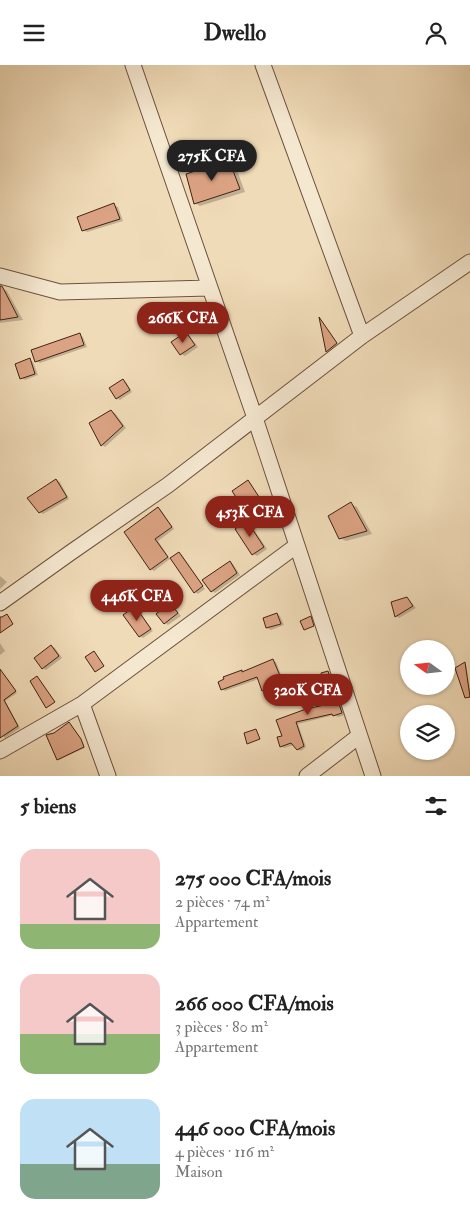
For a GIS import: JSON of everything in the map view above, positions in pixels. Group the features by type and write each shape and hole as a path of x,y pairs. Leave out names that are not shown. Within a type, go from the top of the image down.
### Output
{"street":[{"path":"133,65 210,288 373,776"},
{"path":"263,65 362,336"},
{"path":"0,603 61,558 168,485 362,336 470,262"},
{"path":"0,276 60,293 210,288"},
{"path":"0,751 82,704 296,546"},
{"path":"82,704 108,776"},
{"path":"306,776 360,735"}],"building":[{"path":"229,160 240,189 194,204 186,174"},
{"path":"114,203 120,219 82,231 77,217"},
{"path":"0,286 2,286 18,317 0,320"},
{"path":"319,317 337,343 326,352"},
{"path":"186,332 195,345 180,355 171,342"},
{"path":"80,333 84,345 35,362 31,350"},
{"path":"30,358 35,374 20,379 15,364"},
{"path":"123,379 130,390 116,399 109,388"},
{"path":"111,410 123,426 101,446 89,423"},
{"path":"56,479 67,497 39,513 27,498"},
{"path":"248,480 263,503 247,514 232,491"},
{"path":"351,502 367,531 339,539 328,516"},
{"path":"158,507 172,527 155,539 168,557 150,570 124,532"},
{"path":"247,521 264,547 252,555 235,529"},
{"path":"179,552 203,586 194,593 170,558"},
{"path":"230,561 237,573 211,592 202,580"},
{"path":"407,597 413,606 395,617 391,602"},
{"path":"170,603 178,613 164,624 156,614"},
{"path":"135,606 151,629 139,637 123,615"},
{"path":"277,613 281,624 266,628 263,618"},
{"path":"7,614 13,624 0,633 0,617"},
{"path":"311,616 314,626 304,630 300,621"},
{"path":"51,645 59,656 42,669 34,658"},
{"path":"94,651 104,666 95,672 85,657"},
{"path":"273,659 283,683 262,691 257,677 221,690 218,682 224,679 223,677 242,670 242,672"},
{"path":"465,662 470,697 465,698 455,668"},
{"path":"0,669 16,691 4,700 18,726 0,738"},
{"path":"328,671 342,713 296,722 304,746 297,750 291,743 280,747 277,737 282,736 276,720 306,709 329,704 321,673"},
{"path":"37,676 55,702 46,708 30,681"},
{"path":"69,722 81,739 84,747 57,760 46,735 54,733"},
{"path":"256,729 260,739 247,744 244,733"}]}
